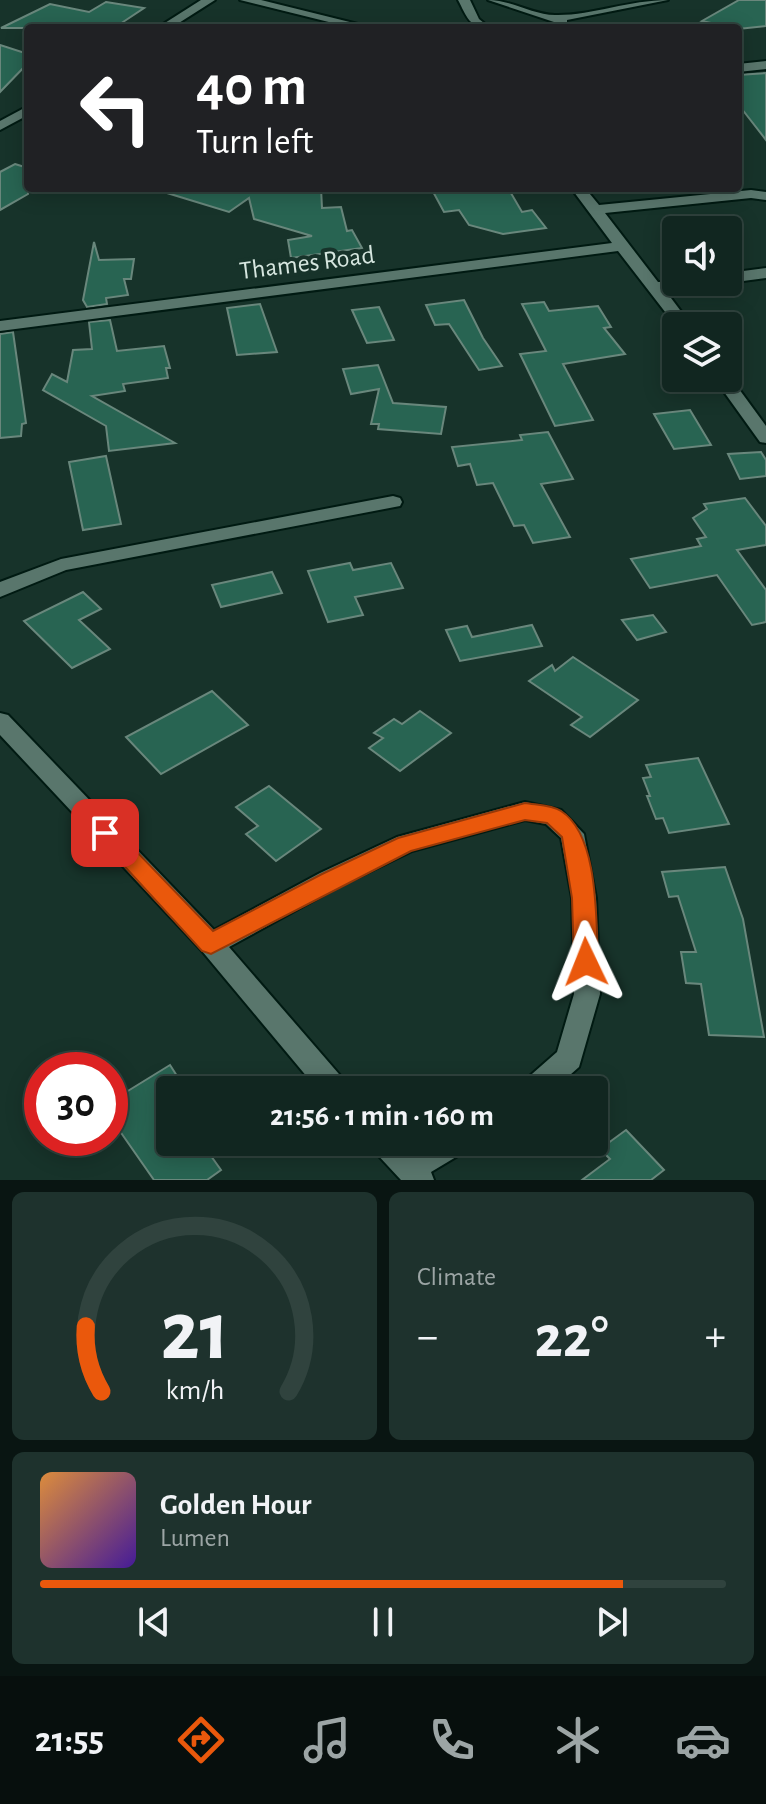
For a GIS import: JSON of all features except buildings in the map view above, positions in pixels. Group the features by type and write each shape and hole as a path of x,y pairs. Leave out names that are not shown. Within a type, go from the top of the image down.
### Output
{"street":[{"path":"170,24 209,0"},
{"path":"246,0 351,24"},
{"path":"464,0 478,24"},
{"path":"494,0 570,24"},
{"path":"553,19 662,0"},
{"path":"742,68 766,65"},
{"path":"0,126 24,112"},
{"path":"581,192 674,312"},
{"path":"594,210 751,194 766,196"},
{"name":"Thames Road","path":"0,326 620,246"},
{"path":"742,276 766,273"},
{"path":"655,287 662,286"},
{"path":"732,392 766,438"},
{"path":"0,590 61,565 393,502"},
{"path":"0,721 211,944 323,1076"},
{"path":"211,944 329,880 405,844 525,811 553,816 572,834 584,898 587,994 569,1059 550,1076"},
{"path":"397,1156 415,1175 439,1156"}],"route":[{"path":"105,833 211,944 329,880 405,844 525,811 553,816 572,834 584,898 586,962"}]}
